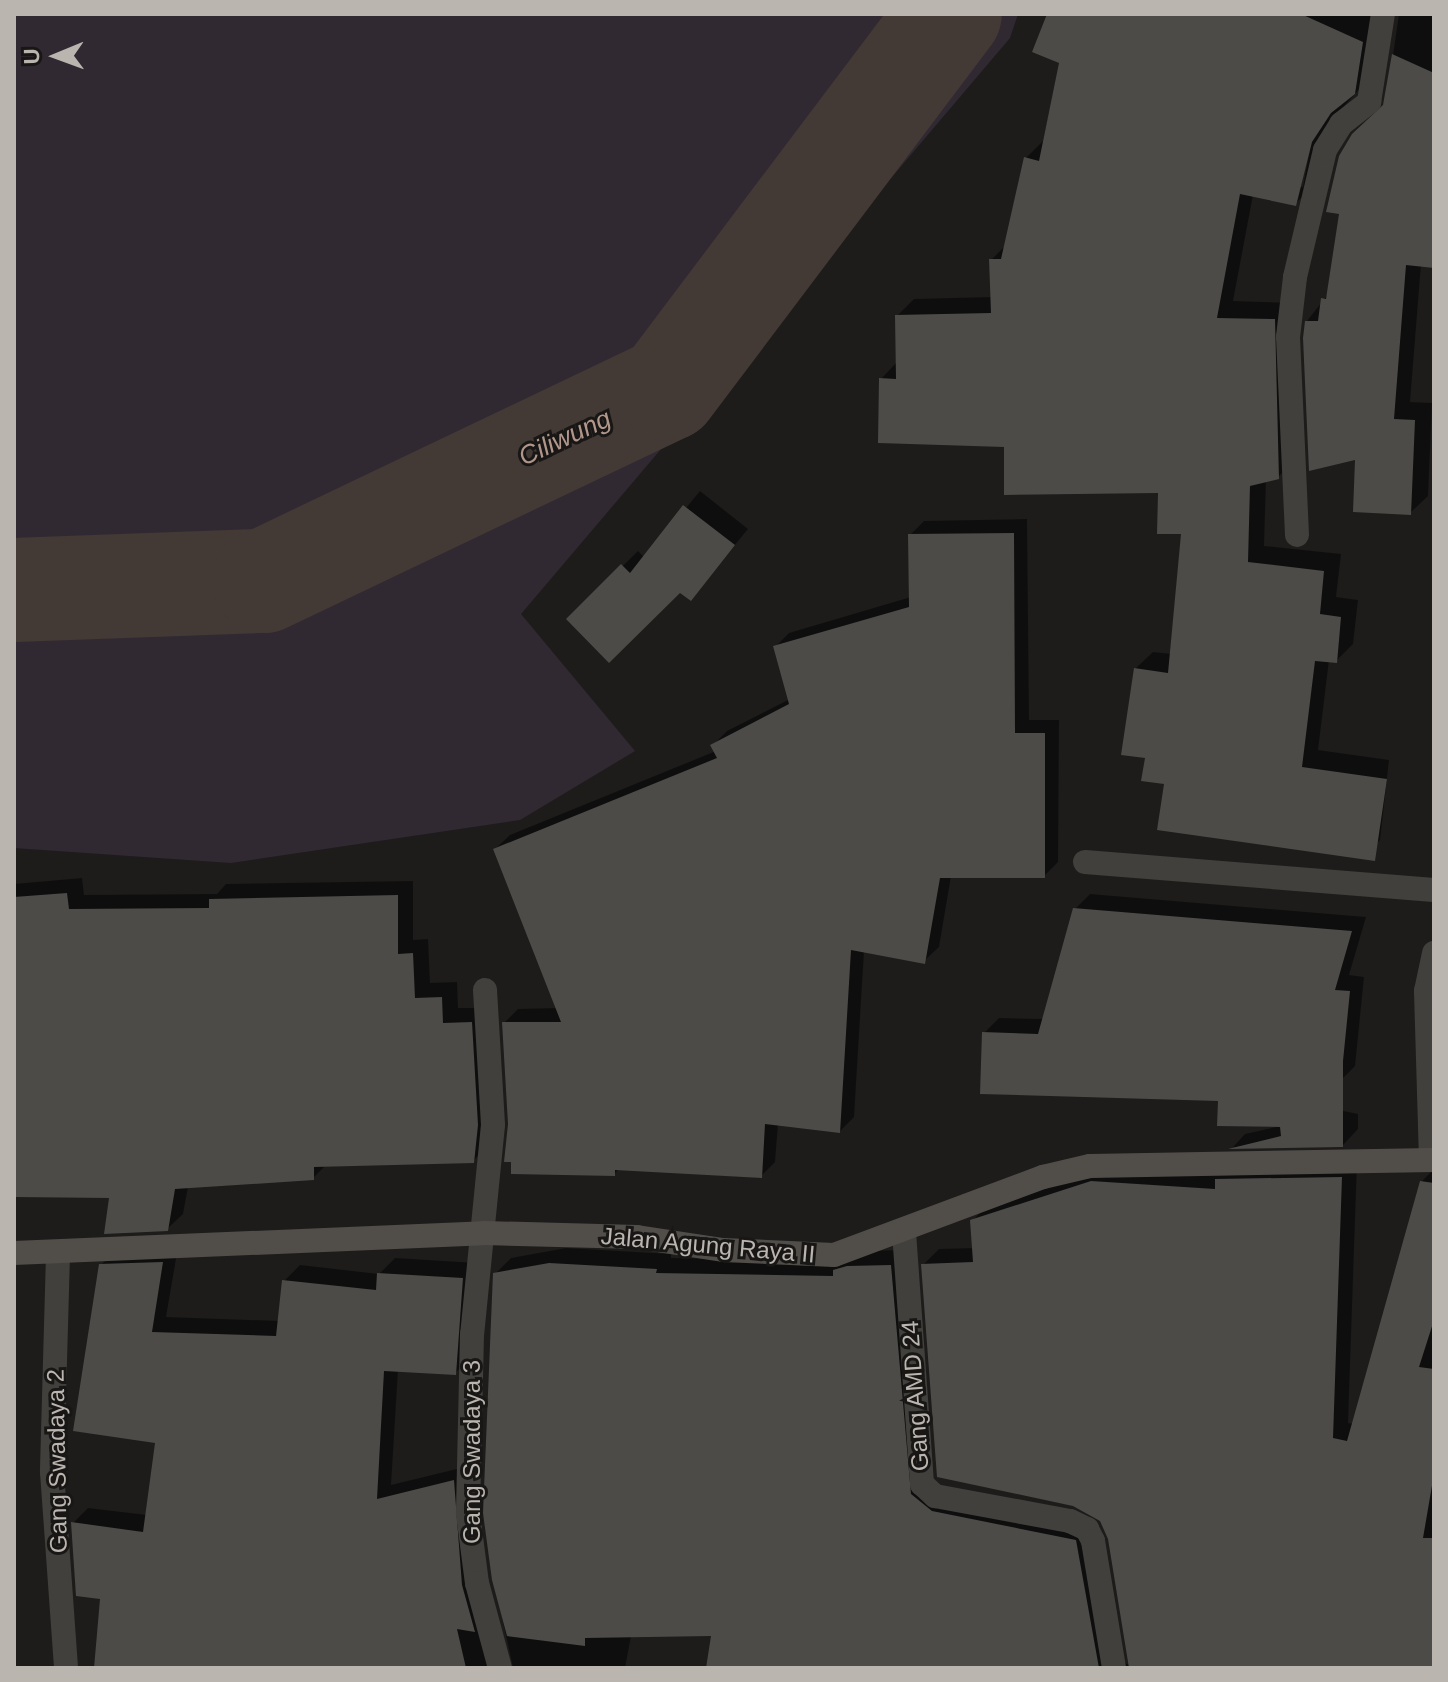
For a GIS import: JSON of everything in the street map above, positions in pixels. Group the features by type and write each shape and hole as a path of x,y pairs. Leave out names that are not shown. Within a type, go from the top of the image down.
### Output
{"street":[{"path":"1297,535 1288,337 1295,277 1325,150 1341,124 1369,102 1383,14"},
{"path":"1085,862 1434,890"},
{"path":"1432,1160 1426,991 1434,953"},
{"name":"Gang Swadaya 3","path":"485,990 493,1125 471,1347 468,1514 477,1583 500,1668"},
{"name":"Jalan Agung Raya II","path":"14,1253 58,1254 484,1233 637,1237 723,1250 834,1255 904,1232 1043,1177 1090,1166 1432,1160"},
{"name":"Gang AMD 24","path":"904,1232 922,1484 935,1496 1070,1521 1087,1529 1093,1541 1114,1668"},
{"name":"Gang Swadaya 2","path":"58,1254 52,1472 66,1668"}],"shaded area":[{"path":"14,14 1018,14 1010,38 521,614 635,751 520,820 231,863 14,848"}],"building":[{"path":"1047,14 1301,14 1363,42 1355,94 1331,113 1312,142 1296,206 1240,194 1217,318 1275,319 1279,479 1250,486 1248,562 1324,571 1320,614 1341,617 1337,663 1315,661 1302,767 1387,779 1375,861 1157,830 1164,784 1141,781 1145,758 1121,755 1134,668 1168,673 1181,534 1157,534 1158,493 1004,495 1004,447 878,443 879,378 896,379 895,315 991,313 989,259 1001,259 1024,157 1039,161 1059,63 1032,52"},
{"path":"1392,54 1434,73 1434,268 1406,265 1394,419 1415,420 1411,515 1353,512 1355,460 1309,471 1303,338 1305,321 1318,321 1321,298 1326,299 1339,214 1326,212 1339,156 1352,134 1383,105"},
{"path":"683,505 735,545 691,601 680,593 609,663 566,619 621,564 630,573"},
{"path":"1014,533 1015,733 1045,733 1045,878 940,878 925,964 851,950 840,1133 765,1124 762,1178 615,1170 615,1176 511,1174 511,1162 504,1162 508,1124 502,1022 561,1022 493,849 717,758 710,745 789,704 773,646 909,607 908,534"},
{"path":"67,893 69,909 209,908 209,899 398,895 398,954 413,953 415,998 442,997 443,1023 472,1022 478,1125 474,1163 314,1167 314,1180 175,1189 168,1231 104,1234 109,1198 14,1197 14,897"},
{"path":"1073,908 1352,931 1335,990 1350,991 1343,1061 1343,1147 1228,1149 1281,1136 1280,1127 1217,1126 1218,1101 980,1094 982,1032 1038,1034"},
{"path":"1342,1177 1333,1438 1347,1441 1420,1181 1434,1183 1434,1320 1419,1367 1434,1369 1434,1474 1423,1538 1434,1538 1434,1668 1129,1668 1108,1539 1100,1521 1073,1506 937,1477 921,1264 973,1262 970,1220 1091,1181 1215,1189 1215,1179"},
{"path":"163,1262 152,1332 276,1336 282,1280 376,1290 377,1273 463,1278 456,1375 384,1371 377,1499 454,1480 462,1585 475,1632 457,1629 466,1668 94,1668 100,1599 76,1596 71,1522 143,1532 155,1443 73,1431 99,1264"},
{"path":"549,1263 657,1269 656,1273 833,1276 833,1270 847,1266 891,1265 911,1494 932,1511 1076,1540 1099,1668 706,1668 711,1636 585,1638 585,1646 507,1636 492,1580 483,1513 493,1273"}],"waterway":[{"name":"Ciliwung","path":"14,590 264,581 667,389 950,14"}]}
